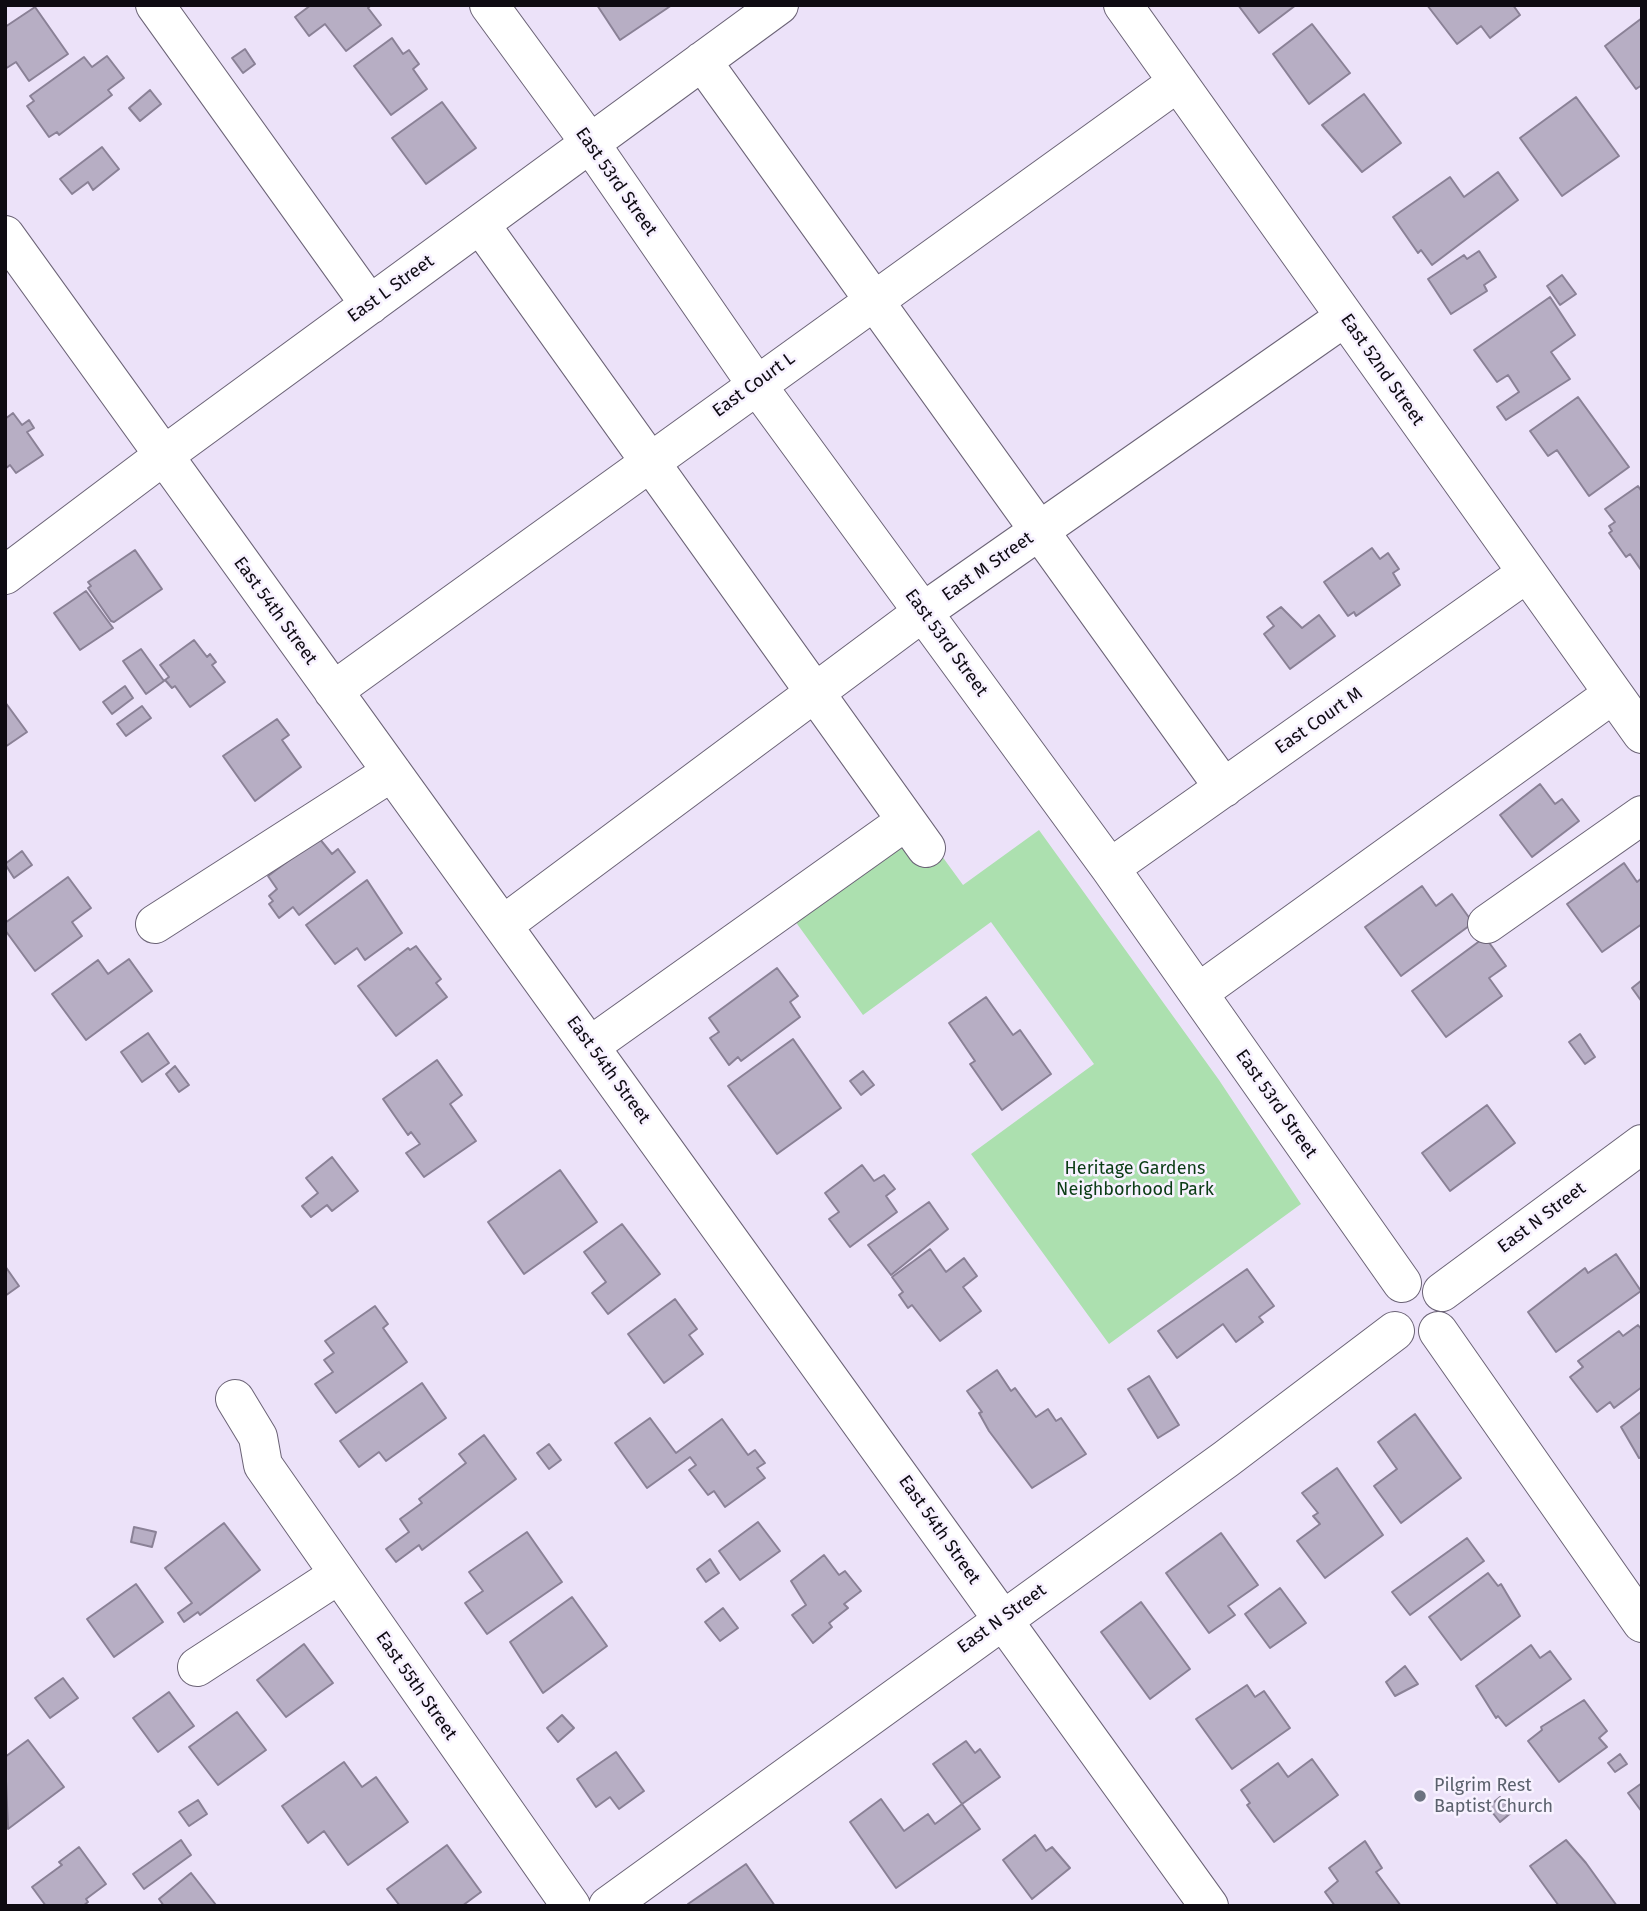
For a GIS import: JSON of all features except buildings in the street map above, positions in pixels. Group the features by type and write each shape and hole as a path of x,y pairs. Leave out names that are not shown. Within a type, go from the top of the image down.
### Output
{"street":[{"path":"155,5 370,305"},
{"name":"East 53rd Street","path":"489,5 590,143 756,384 1110,868 1402,1283"},
{"name":"East L Street","path":"5,575 163,456 779,5"},
{"name":"East 52nd Street","path":"1123,5 1642,734"},
{"path":"702,61 1224,788"},
{"name":"East Court L","path":"333,691 1178,82"},
{"path":"480,224 916,834 590,1046"},
{"name":"East 54th Street","path":"5,235 1209,1906"},
{"name":"East M Street","path":"503,925 923,612 1345,317"},
{"name":"East Court M","path":"1110,868 1527,573"},
{"path":"1198,993 1613,694"},
{"path":"155,924 392,772"},
{"path":"1487,924 1642,815"},
{"name":"East N Street","path":"1442,1292 1642,1144"},
{"path":"1410,1280 1428,1281 1442,1292 1447,1312 1438,1331 1431,1336 1412,1339 1395,1331 1390,1323 1387,1305 1395,1289 1402,1283 1410,1280"},
{"name":"East N Street","path":"608,1906 1226,1459 1395,1331"},
{"path":"1438,1331 1642,1623"},
{"name":"East 55th Street","path":"234,1399 258,1437 262,1465 571,1906"},
{"path":"197,1667 338,1575"}],"green space":[{"name":"Heritage Gardens Neighborhood Park","path":"920,826 963,885 1039,830 1219,1080 1301,1204 1109,1344 971,1154 1094,1064 991,922 863,1015 795,921"}],"place":[{"name":"Pilgrim Rest Baptist Church","path":"1420,1796"}]}
